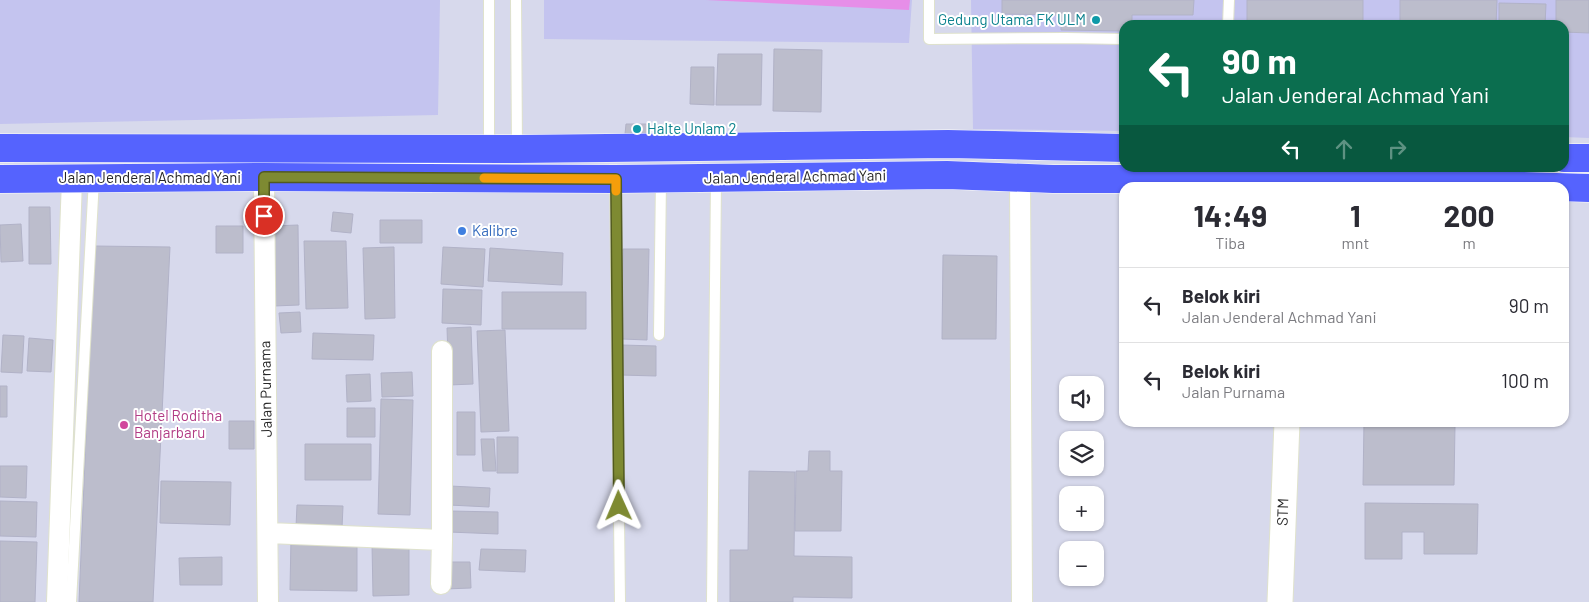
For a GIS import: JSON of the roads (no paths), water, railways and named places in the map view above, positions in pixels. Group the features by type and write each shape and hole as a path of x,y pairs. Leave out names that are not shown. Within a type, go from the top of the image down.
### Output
{"highway":[{"name":"Jalan Jenderal Achmad Yani","path":"0,148 517,149 948,144 1119,148"},
{"path":"947,176 948,144"},
{"path":"1053,178 1055,146"},
{"path":"1569,158 1589,158"},
{"name":"Jalan Jenderal Achmad Yani","path":"0,179 264,177 616,179 947,176 1248,182"},
{"name":"Jalan Jenderal Achmad Yani","path":"1569,188 1589,188"}],"street":[{"name":"Jalan Purnama","path":"264,177 268,602"},
{"path":"1020,177 1022,602"},
{"path":"57,602 83,178"},
{"path":"440,584 442,540 442,351"},
{"name":"STM","path":"1280,602 1287,427"},
{"path":"268,533 442,540"}],"lane":[{"path":"489,0 490,149"},
{"path":"516,0 517,149"},
{"path":"929,0 929,39 1066,38 1119,40"},
{"path":"1228,20 1229,0"},
{"path":"71,602 83,178"},
{"path":"659,335 661,178"},
{"path":"712,602 716,178"},
{"path":"616,179 620,602"}],"place":[{"name":"Gedung Utama FK ULM","path":"1096,20"},
{"name":"Halte Unlam 2","path":"637,129"},
{"name":"Kalibre","path":"462,231"},
{"name":"Hotel Roditha Banjarbaru","path":"124,425"}]}
